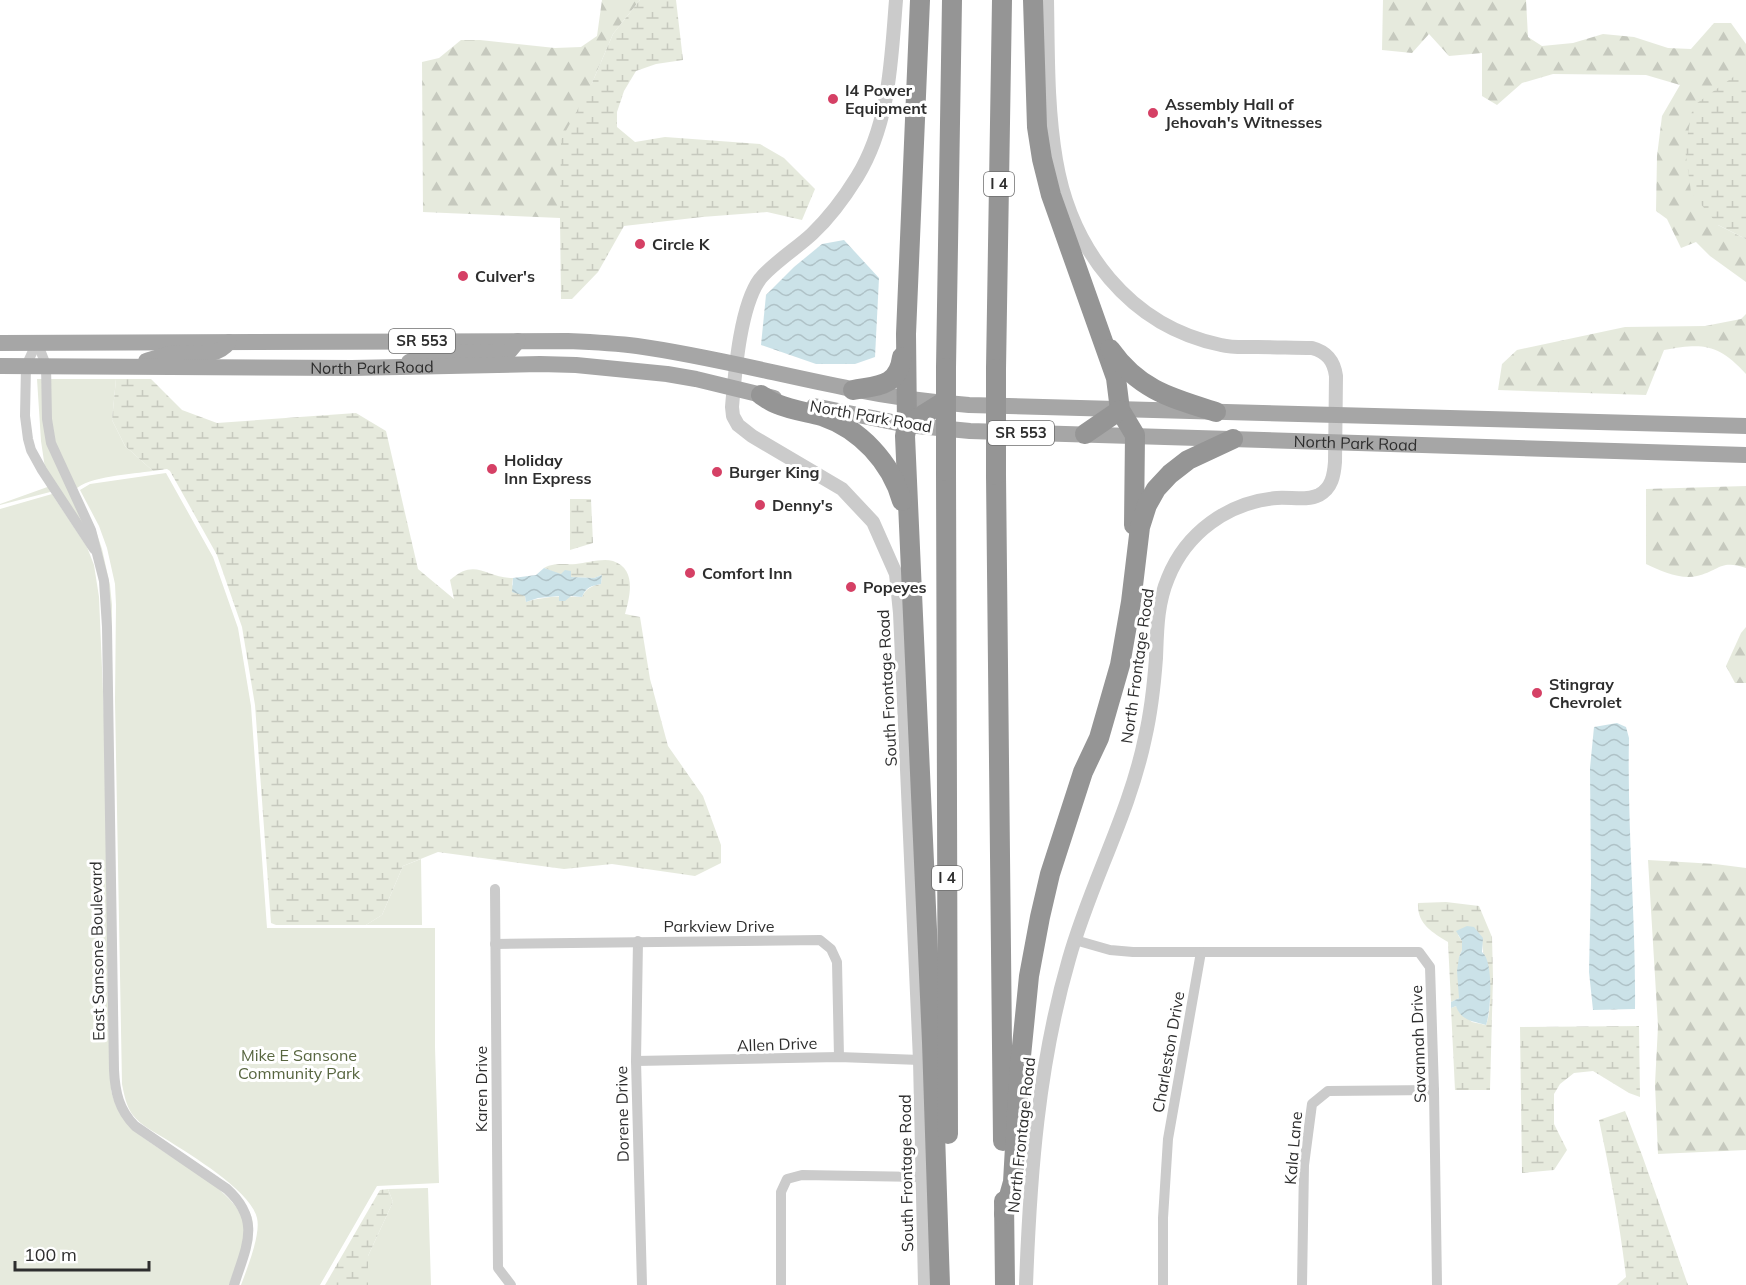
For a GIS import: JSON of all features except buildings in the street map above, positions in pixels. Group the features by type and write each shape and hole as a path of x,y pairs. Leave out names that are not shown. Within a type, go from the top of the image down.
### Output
{"highway":[{"path":"920,0 906,334 907,426 904,436 932,1030 940,1285"},
{"name":"I 4","path":"948,1285 946,368 952,0"},
{"name":"I 4","path":"1002,0 996,475 1005,1285"},
{"path":"1033,0 1037,127 1042,159 1051,195 1116,378 1120,410 1135,435 1135,515 1127,594 1114,666 1088,762"},
{"path":"853,390 883,385 895,377 900,370 906,334"},
{"path":"1101,337 1116,358 1144,384 1160,393 1216,412"},
{"path":"761,395 776,404 824,417 849,429 873,448 892,475 900,492 907,518"},
{"path":"907,426 942,403"},
{"path":"1085,434 1120,410"},
{"path":"1004,1214 1013,1182 1023,1032 1029,976 1040,917 1050,874 1083,772 1099,738 1120,665 1131,602 1140,527 1147,505 1163,482 1188,459 1233,439"}],"main road":[{"path":"400,366 419,357 435,353 507,353 518,341"},
{"name":"North Park Road","path":"0,342 568,341 634,346 737,364 853,390 942,403 1120,410 1746,426"},
{"path":"128,366 170,354 210,354 224,348 230,342"},
{"name":"North Park Road","path":"0,366 352,368 576,365 665,374 907,426 970,431 1746,455"}],"street":[{"name":"South Frontage Road","path":"896,0 887,99 878,134 859,175 839,206 812,234 761,277 751,293 739,342 732,407 738,425 752,436 842,489 873,522 896,574 901,622 920,1060 925,1285"},
{"name":"North Frontage Road","path":"1026,1285 1028,1219 1041,1086 1051,1031 1075,940 1127,800 1145,739 1151,706 1161,597 1180,554 1198,532 1208,524 1238,507 1272,499 1310,498 1326,490 1334,475 1335,441 1335,366 1321,350 1223,346 1182,334 1133,304 1096,261 1076,225 1063,191 1056,160 1051,121 1047,0"},
{"name":"East Sansone Boulevard","path":"37,342 46,365 47,419 51,442 58,461 86,515 104,581 107,627 116,1093 123,1112 135,1126 227,1189 239,1202 248,1222 249,1235 234,1285"},
{"name":"East Sansone Boulevard","path":"37,342 26,366 26,420 31,450 97,554"},
{"path":"26,420 47,419"},
{"path":"43,472 58,461"},
{"name":"Karen Drive","path":"495,889 498,1268 511,1285"},
{"name":"Parkview Drive","path":"495,944 820,940 831,949 837,962 839,1057"},
{"path":"1075,940 1110,950 1201,952"},
{"name":"Dorene Drive","path":"638,941 636,1061 642,1285"},
{"name":"Savannah Drive","path":"1201,952 1419,952 1430,967 1437,1285"},
{"name":"Charleston Drive","path":"1163,1285 1162,1218 1168,1139 1201,952"},
{"name":"Allen Drive","path":"636,1061 839,1057 920,1060"},
{"name":"Kala Lane","path":"1302,1285 1304,1165 1312,1104 1328,1091 1434,1090"},
{"path":"781,1285 781,1192 787,1179 802,1175 922,1177"}],"green space":[{"path":"602,0 640,0 613,34 592,83 560,218 423,212 422,62 439,58 461,40 555,48 581,47 597,36"},
{"path":"640,0 676,0 683,60 656,64 636,71 624,91 617,112 617,127 635,142 665,137 760,144 784,158 815,189 802,220 767,212 624,226 598,272 572,299 561,299 561,140 592,83 613,34"},
{"path":"1383,0 1526,0 1528,37 1542,46 1573,43 1603,34 1634,37 1668,48 1691,49 1714,23 1731,23 1746,44 1746,75 1736,76 1718,225 1746,239 1746,282 1710,256 1696,242 1681,248 1667,219 1656,211 1657,156 1662,116 1680,85 1646,75 1553,74 1522,83 1497,105 1482,96 1482,53 1449,56 1429,34 1412,53 1382,50"},
{"path":"1736,75 1746,75 1746,239 1718,225 1691,192 1685,149 1693,106"},
{"path":"1746,314 1746,374 1727,356 1718,351 1689,346 1664,350 1646,395 1498,390 1502,364 1517,350 1625,327 1705,326 1741,319"},
{"path":"37,379 116,379 112,420 125,446 153,471 100,479 81,485 75,490 95,528 102,549 112,605 111,700 117,1084 123,1106 134,1122 147,1133 216,1177 247,1208 252,1218 252,1233 237,1285 234,1285 249,1235 244,1210 233,1195 217,1182 141,1132 126,1116 115,1090 112,851 104,597 99,564 91,545 54,491 0,505 53,485 45,468"},
{"path":"116,379 151,379 182,410 217,423 356,413 386,431 418,569 454,599 450,580 467,570 481,570 513,578 512,585 525,596 526,602 554,597 582,597 585,591 601,584 602,575 594,578 571,577 571,572 561,575 544,568 548,566 604,560 621,565 626,570 630,584 625,614 640,617 650,679 668,746 703,796 721,845 721,863 695,876 612,864 564,869 438,852 403,866 382,915 366,925 276,925 271,923 255,705 242,627 217,555 170,471 167,469 153,471 125,446 112,420"},
{"name":"Mike E Sansone Community Park","path":"166,473 213,557 238,628 251,706 267,928 435,928 435,1047 439,1183 377,1186 320,1285 241,1285 257,1233 257,1218 252,1208 233,1186 219,1175 140,1122 128,1107 122,1084 115,584 107,548 99,526 80,490 90,484"},
{"path":"1746,486 1746,568 1725,565 1704,574 1684,577 1646,564 1646,489"},
{"path":"52,494 87,547 94,565 99,597 104,716 111,1090 117,1108 127,1123 156,1147 213,1184 229,1198 240,1213 245,1228 244,1242 229,1285 0,1285 0,509"},
{"path":"570,499 591,499 593,543 570,550"},
{"path":"1746,627 1746,683 1735,683 1726,666"},
{"path":"421,859 422,925 366,925 382,915 403,866"},
{"path":"1648,860 1746,868 1746,1150 1658,1154 1655,1084 1658,1026"},
{"path":"1446,902 1479,906 1492,937 1490,1090 1455,1090 1451,1008 1456,1006 1472,1022 1486,1025 1490,992 1482,938 1458,935 1462,941 1459,957 1459,998 1451,1002 1448,942 1427,927 1418,910 1418,903"},
{"path":"1639,1026 1640,1097 1629,1093 1593,1071 1574,1073 1560,1084 1554,1094 1554,1124 1567,1150 1554,1170 1522,1173 1520,1027"},
{"path":"1625,1111 1688,1285 1617,1285 1626,1277 1621,1237 1599,1120"},
{"path":"428,1188 431,1285 368,1285 368,1256 393,1202 388,1189"},
{"path":"388,1189 393,1202 368,1256 368,1285 325,1285 380,1190"}],"water":[{"path":"844,240 879,278 875,357 855,364 816,364 761,345 766,295 794,267 822,244"},
{"path":"544,568 561,574 565,570 571,571 571,577 594,578 602,575 601,584 589,588 582,597 571,596 565,601 559,601 559,596 526,602 525,596 512,592 513,578 536,575"},
{"path":"1617,723 1626,727 1629,738 1635,1009 1593,1010 1589,972 1590,768 1594,727"},
{"path":"1467,926 1474,927 1483,938 1482,952 1486,957 1490,975 1490,998 1486,1025 1464,1018 1456,1006 1451,1008 1451,1002 1459,998 1457,971 1462,941 1456,931"}],"place":[{"name":"I4 Power Equipment","path":"833,99"},
{"name":"Assembly Hall of Jehovah's Witnesses","path":"1153,113"},
{"name":"Circle K","path":"640,244"},
{"name":"Culver's","path":"463,276"},
{"name":"Holiday Inn Express","path":"492,469"},
{"name":"Burger King","path":"717,472"},
{"name":"Denny's","path":"760,505"},
{"name":"Comfort Inn","path":"690,573"},
{"name":"Popeyes","path":"851,587"},
{"name":"Stingray Chevrolet","path":"1537,693"}]}
